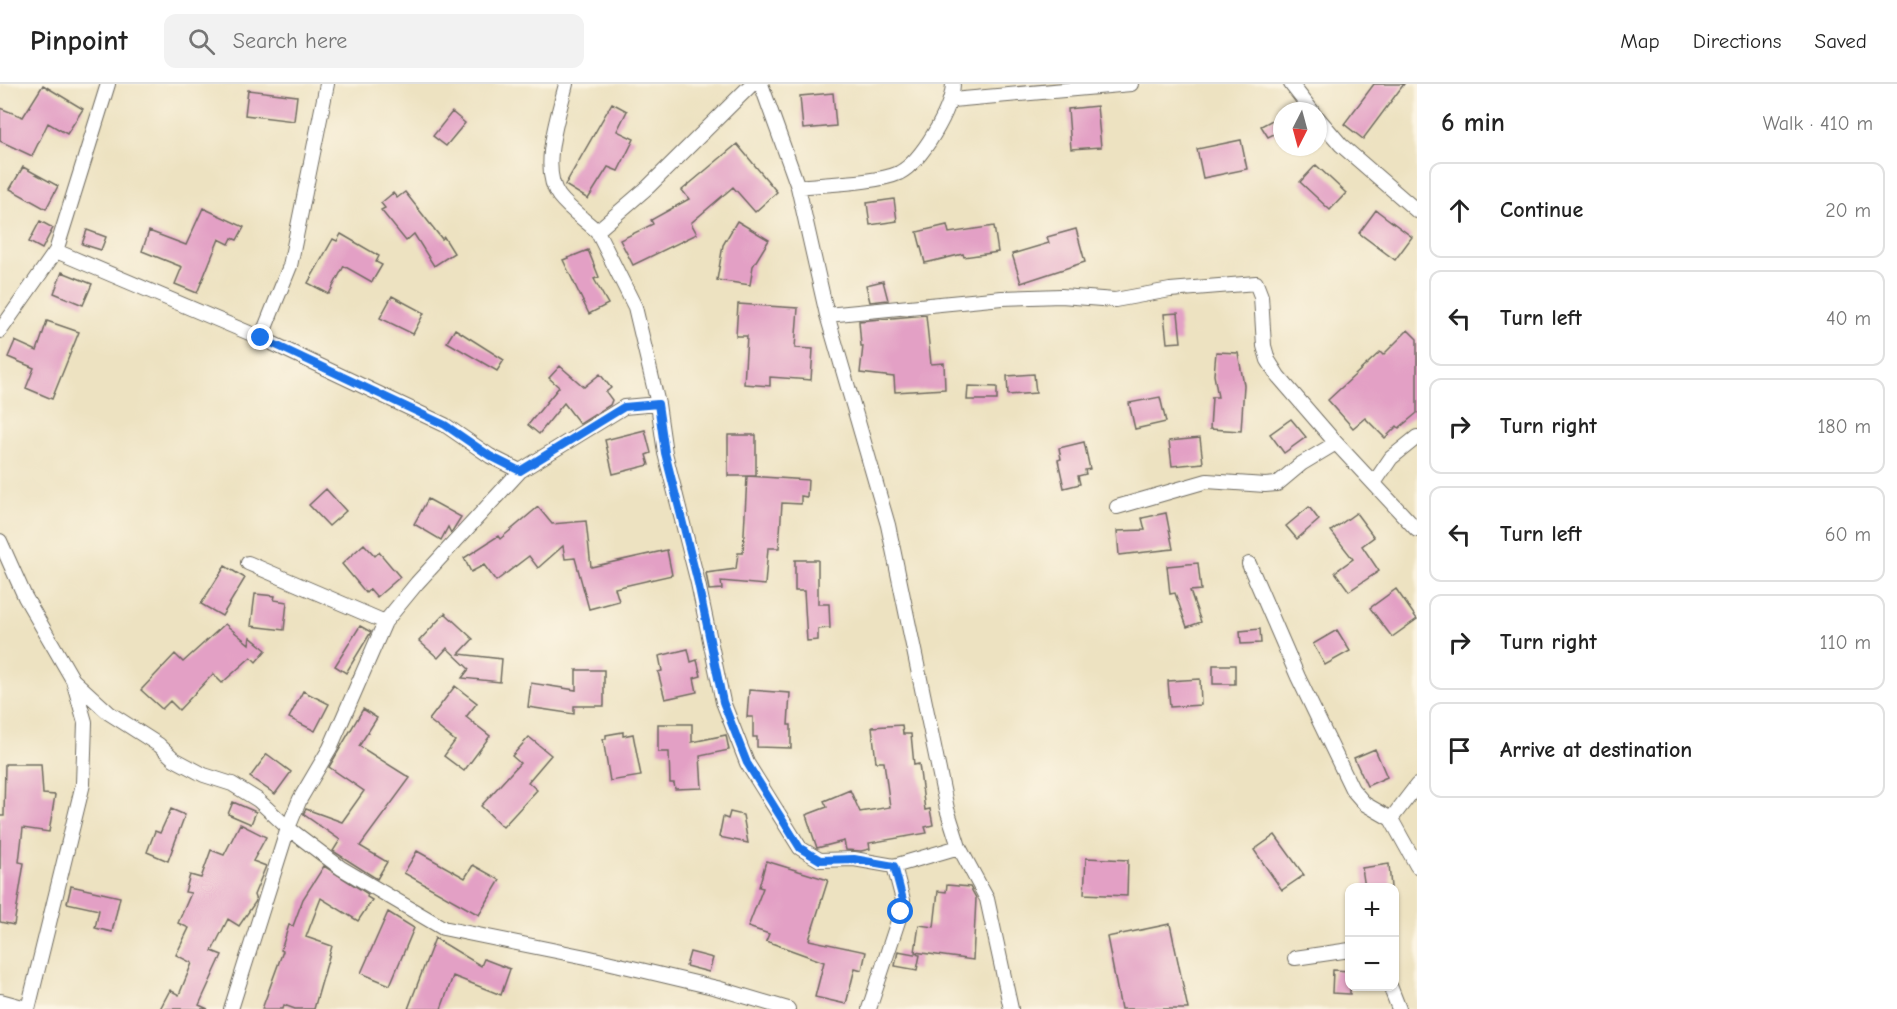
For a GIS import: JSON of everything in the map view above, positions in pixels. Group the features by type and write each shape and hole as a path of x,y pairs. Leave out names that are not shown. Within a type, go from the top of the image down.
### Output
{"street":[{"path":"0,331 57,251 108,84"},
{"path":"261,338 290,266 327,84"},
{"path":"566,84 549,166 551,181 559,196 597,231 635,307 658,404 665,453 691,550 723,702 747,763 800,848 820,860 854,859 894,866 959,847"},
{"path":"597,231 648,187 752,84"},
{"path":"761,84 798,187 827,315 888,525 930,736 959,847 987,899 1011,1009"},
{"path":"798,187 878,178 900,172 914,159 937,128 952,100 953,84"},
{"path":"952,100 1131,84"},
{"path":"1291,84 1305,102"},
{"path":"1327,129 1341,145 1417,211"},
{"path":"57,251 261,338 445,425 490,456 520,471"},
{"path":"827,315 1002,298 1061,296 1115,300 1170,290 1256,283 1262,296 1264,345 1268,360 1278,376 1336,443 1417,530"},
{"path":"231,1009 288,828 300,799 330,748 385,622 417,583 520,471 624,407 658,404"},
{"path":"1374,483 1391,458 1417,437"},
{"path":"1117,507 1207,481 1265,485 1277,483 1300,464 1336,443"},
{"path":"0,541 25,597 73,680 85,722 83,784 28,1009"},
{"path":"248,563 385,622"},
{"path":"1249,564 1298,677 1352,789 1365,804 1391,819 1417,866"},
{"path":"73,680 124,725 141,733 174,759 204,775 232,784 274,812 288,828 341,868 443,928 598,960 789,1009"},
{"path":"1391,819 1417,785"},
{"path":"868,1009 901,912 903,900 894,866"},
{"path":"1296,958 1345,951"},
{"path":"1392,991 1399,1009"},
{"path":"0,1003 22,1009"}],"building":[{"path":"1374,84 1404,84 1363,139 1344,124"},
{"path":"43,85 83,109 67,134 48,123 32,156 0,141 0,108 23,117"},
{"path":"248,90 297,96 294,121 245,115"},
{"path":"833,93 836,126 803,129 800,96"},
{"path":"612,103 627,111 617,131 634,139 618,171 608,167 588,199 565,185"},
{"path":"1097,106 1101,147 1071,149 1068,109"},
{"path":"452,112 465,123 446,146 433,136"},
{"path":"1273,120 1273,134 1268,137 1261,126"},
{"path":"1241,140 1247,169 1203,178 1197,149"},
{"path":"737,144 777,192 755,212 733,187 691,223 697,234 633,265 620,240 653,224 651,220 689,199 682,190"},
{"path":"1316,165 1346,193 1330,210 1300,182"},
{"path":"23,167 58,186 46,209 10,189"},
{"path":"405,192 442,239 444,237 454,253 434,266 414,234 406,241 381,210 385,208 381,203 393,193 397,198"},
{"path":"894,199 897,221 870,225 867,203"},
{"path":"203,208 244,227 237,240 232,238 229,244 219,239 197,293 175,284 182,267 142,251 149,231 186,245"},
{"path":"1376,210 1412,237 1395,260 1359,233"},
{"path":"40,221 53,228 42,249 29,242"},
{"path":"737,221 769,240 753,266 750,285 717,280 723,245"},
{"path":"947,225 949,233 994,226 998,252 964,257 963,254 925,263 917,232"},
{"path":"1076,229 1085,262 1021,283 1012,254 1049,243 1047,237"},
{"path":"87,230 106,237 101,250 82,244"},
{"path":"341,234 379,256 376,262 382,265 372,282 344,266 329,294 308,283 333,239 337,241"},
{"path":"588,250 599,277 594,279 608,304 589,314 563,260"},
{"path":"62,272 92,284 83,305 54,293"},
{"path":"883,281 888,300 870,302 866,285"},
{"path":"392,296 424,313 413,334 380,318"},
{"path":"738,304 798,308 795,348 813,349 811,380 770,377 770,386 744,384 747,336 736,336"},
{"path":"1178,313 1181,342 1167,343 1164,314"},
{"path":"926,315 931,364 944,363 945,389 895,392 894,377 860,373 863,346 861,346 859,321"},
{"path":"47,321 79,332 52,399 26,388 34,368 8,357 15,341 37,351"},
{"path":"455,329 504,360 497,371 447,342"},
{"path":"1408,330 1417,339 1417,413 1399,428 1397,426 1385,438 1365,418 1353,428 1328,400 1380,352 1383,355"},
{"path":"1216,352 1238,353 1244,385 1241,431 1210,429 1212,397 1218,397 1214,375"},
{"path":"560,366 584,387 600,374 611,388 606,392 612,400 610,405 580,424 564,403 539,434 528,425 559,387 549,378"},
{"path":"1034,374 1036,393 1008,395 1007,376"},
{"path":"968,386 997,387 997,400 967,400"},
{"path":"1160,397 1166,422 1135,429 1129,403"},
{"path":"1291,419 1306,437 1284,453 1270,434"},
{"path":"645,430 651,453 646,455 649,465 613,474 605,440"},
{"path":"728,435 756,435 756,476 728,476"},
{"path":"1200,438 1203,463 1172,466 1169,441"},
{"path":"1084,442 1090,469 1085,470 1086,474 1078,476 1080,484 1064,488 1058,460 1061,459 1059,448"},
{"path":"747,476 808,480 807,497 801,496 801,504 782,503 779,548 768,548 765,585 721,581 722,589 709,590 706,573 736,569 738,553 743,553"},
{"path":"326,489 346,511 329,526 309,505"},
{"path":"428,499 461,517 451,533 448,527 441,540 414,524"},
{"path":"538,507 552,524 586,521 591,567 667,550 672,575 615,588 619,601 589,609 575,558 565,559 563,546 538,568 529,556 496,581 484,565 471,572 464,558 498,536 500,539"},
{"path":"1309,507 1319,520 1297,539 1286,526"},
{"path":"1166,513 1173,549 1119,555 1117,531 1145,530 1142,518"},
{"path":"1356,513 1374,537 1362,546 1379,571 1349,591 1335,572 1353,559 1331,531"},
{"path":"364,544 375,556 379,552 400,577 377,597 370,589 366,593 342,564"},
{"path":"795,560 818,560 818,604 829,604 830,628 818,629 818,640 807,641 804,591 795,591"},
{"path":"1198,563 1201,590 1190,591 1201,622 1187,627 1175,593 1170,594 1167,566"},
{"path":"225,566 245,578 222,616 201,604"},
{"path":"1396,589 1417,619 1392,637 1370,608"},
{"path":"255,594 275,596 274,600 287,602 284,630 251,626"},
{"path":"445,613 473,639 459,654 502,659 500,682 462,678 469,669 447,648 438,658 419,641"},
{"path":"225,624 249,644 250,637 266,650 256,662 251,657 222,683 213,674 179,710 170,701 162,709 141,690 175,654 183,662"},
{"path":"360,626 371,632 346,673 335,666"},
{"path":"1260,629 1261,643 1241,644 1240,631"},
{"path":"1337,630 1350,651 1325,665 1313,644"},
{"path":"688,649 691,662 697,660 701,676 694,678 697,692 665,699 658,672 662,671 659,656"},
{"path":"1213,665 1235,665 1235,684 1213,684"},
{"path":"576,670 604,670 604,706 574,706 574,714 528,707 531,683 576,690"},
{"path":"1200,679 1201,705 1170,707 1168,681"},
{"path":"455,686 477,703 466,717 490,736 464,771 444,756 455,741 429,720"},
{"path":"749,690 790,693 788,725 791,725 791,748 757,747 757,737 753,737 753,717 747,717"},
{"path":"303,691 329,704 315,731 289,718"},
{"path":"363,709 377,718 359,746 410,778 360,846 387,862 377,879 333,851 340,840 303,814 306,809 342,822 364,791 329,767"},
{"path":"658,724 692,724 692,742 726,735 729,750 700,756 702,788 675,789 674,783 670,783 669,752 658,752"},
{"path":"902,725 903,734 911,734 914,765 919,764 925,810 930,809 933,825 925,827 927,833 869,843 870,849 861,851 846,850 844,841 817,848 806,815 827,807 824,801 850,790 860,812 890,807 884,762 876,762 872,727"},
{"path":"623,732 623,736 633,734 641,776 610,781 603,739 606,739 606,735"},
{"path":"529,737 551,755 528,782 537,790 503,827 481,806 520,763 512,756"},
{"path":"1375,749 1387,777 1367,786 1354,758"},
{"path":"267,754 291,772 275,794 250,777"},
{"path":"5,764 41,764 43,794 55,795 49,832 23,828 19,862 24,863 14,925 0,922 0,816 4,816"},
{"path":"233,802 256,812 251,824 228,814"},
{"path":"171,809 185,815 168,861 147,852 155,831 160,833"},
{"path":"730,812 743,815 748,843 719,837 723,817 728,819"},
{"path":"240,824 266,837 253,861 266,866 254,895 256,901 239,926 228,919 212,951 222,955 199,1005 208,1009 160,1009 170,990 179,995 192,963 176,955 189,928 178,923 191,893 185,892 190,875 201,878 211,850 224,855"},
{"path":"1275,835 1304,875 1282,890 1254,850"},
{"path":"417,851 465,878 473,865 500,880 479,915 404,873"},
{"path":"1086,858 1128,860 1127,896 1084,894"},
{"path":"766,861 828,880 809,940 866,952 862,970 855,968 846,1004 815,997 824,962 766,941 769,934 748,927 763,888 759,887"},
{"path":"1389,864 1391,883 1364,883 1362,868"},
{"path":"324,866 368,894 367,897 372,900 358,921 321,898 306,937 332,946 314,1009 295,1009 284,1005 283,1009 262,1009 283,951 281,950 289,925 293,926 303,899"},
{"path":"947,885 970,887 976,898 973,960 915,952 919,925 934,927 938,891 946,892"},
{"path":"71,886 120,897 112,932 95,928 99,910 67,903"},
{"path":"388,912 414,928 390,985 361,973"},
{"path":"1170,924 1188,1009 1121,1009 1107,937"},
{"path":"435,938 481,966 484,959 510,969 501,995 453,976 441,1009 408,1009"},
{"path":"898,951 920,955 917,970 895,966"},
{"path":"690,952 713,958 709,972 686,966"},
{"path":"1333,970 1345,971 1345,991 1350,991 1350,994 1332,993"}],"route":[{"path":"261,338 445,425 490,456 520,471 624,407 658,404 665,453 683,517 723,702 747,763 800,848 820,860 854,859 894,866 900,881 903,900 901,912"}]}
